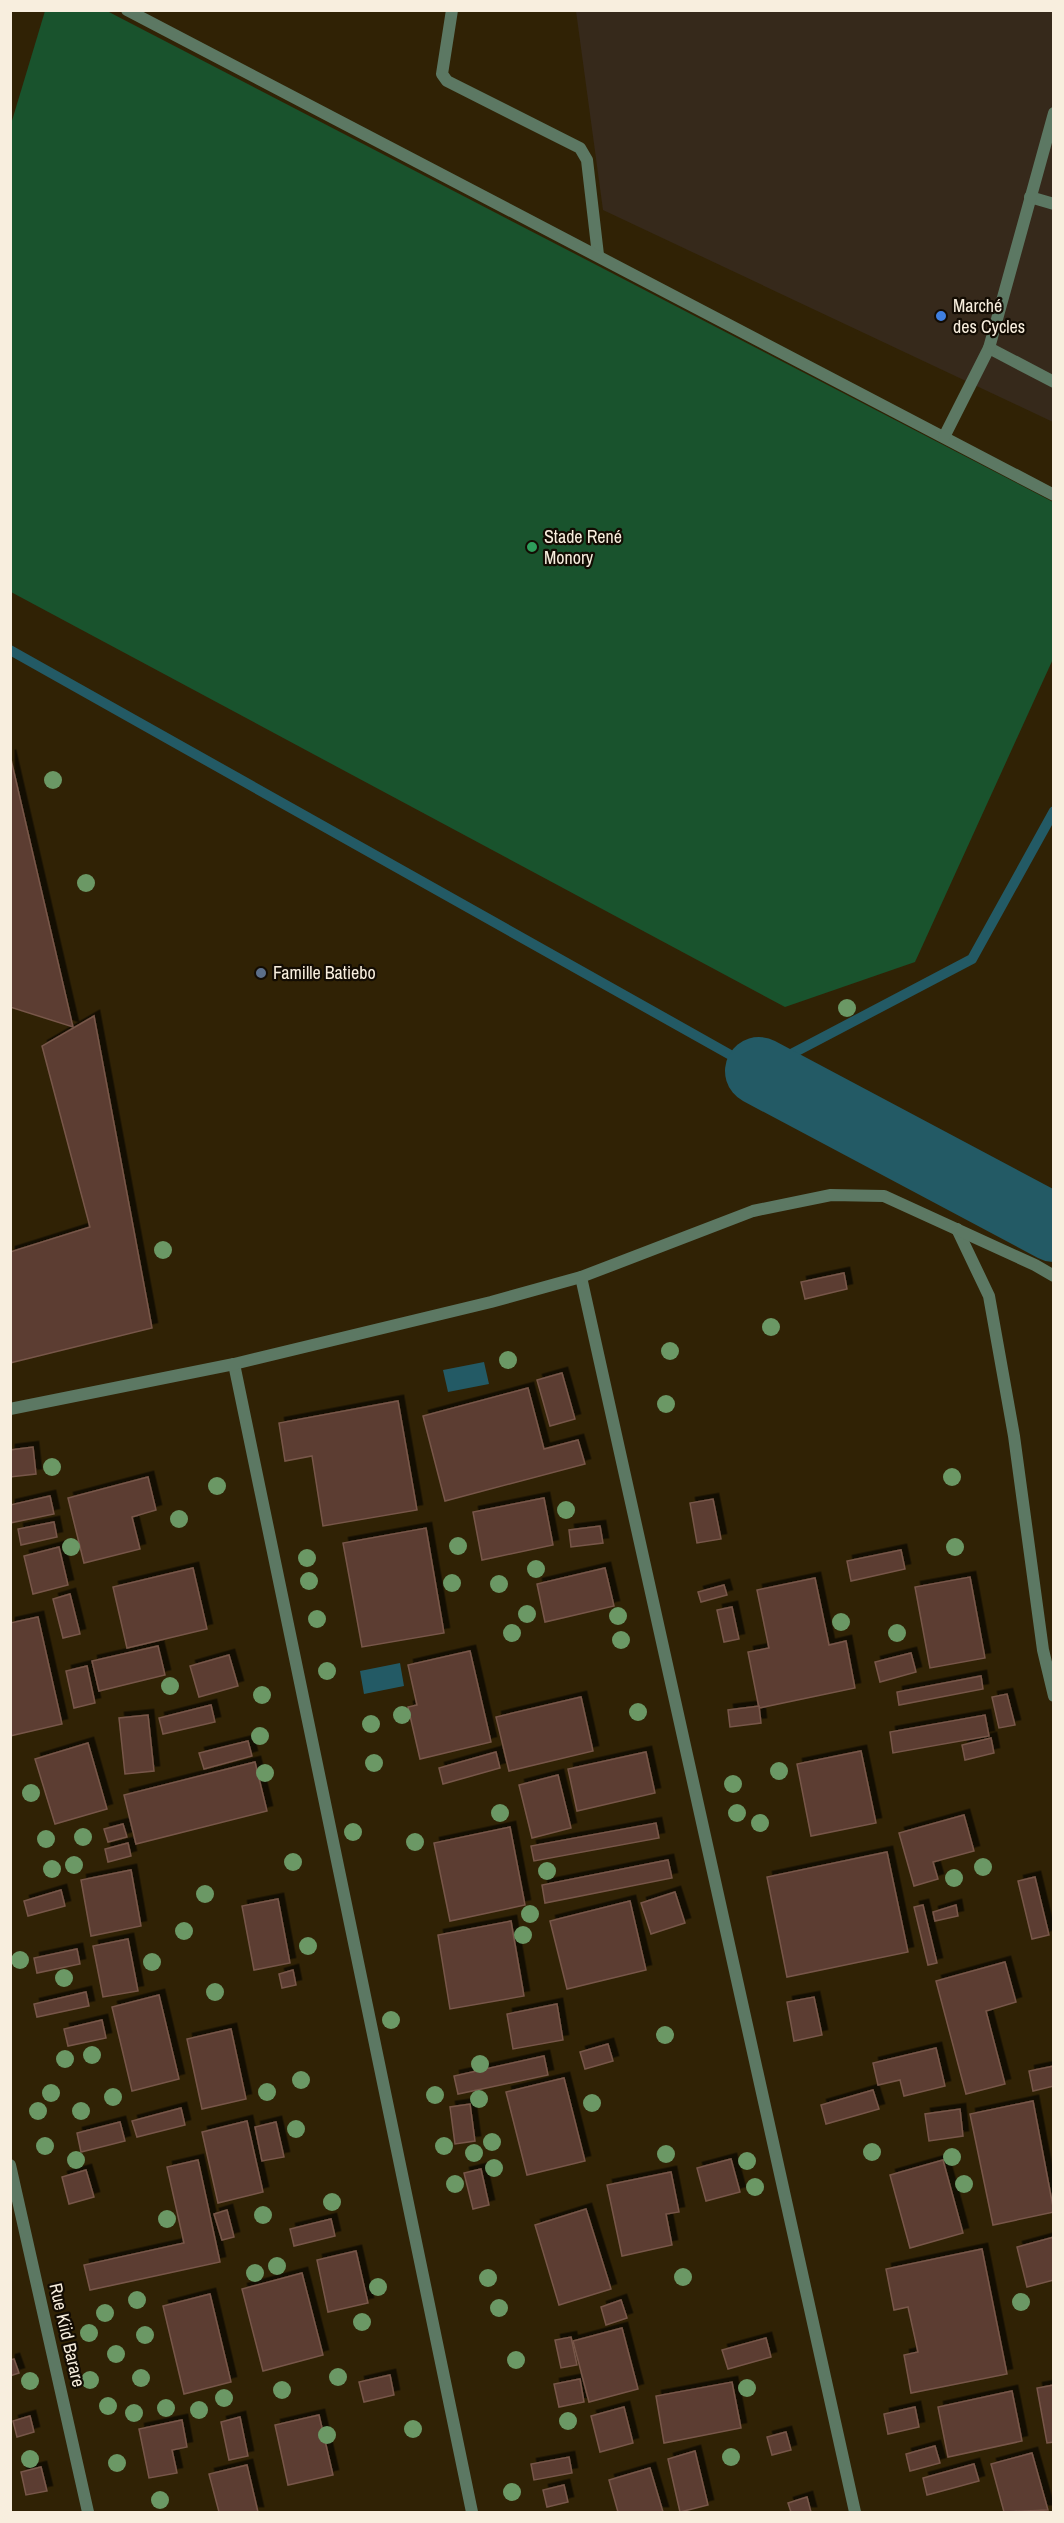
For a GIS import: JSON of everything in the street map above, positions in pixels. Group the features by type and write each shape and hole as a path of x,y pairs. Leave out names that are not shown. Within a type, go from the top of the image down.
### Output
{"street":[{"path":"127,10 945,436 1053,495"},
{"path":"452,10 442,74 447,81 580,148 587,160 598,255"},
{"path":"945,436 989,348 1053,113"},
{"path":"1030,197 1053,204"},
{"path":"989,348 1053,382"},
{"path":"10,1409 234,1364 491,1302 581,1277 753,1212 831,1195 884,1196 1035,1265 1053,1276"},
{"path":"957,1229 989,1296 1014,1436 1043,1650 1053,1696"},
{"path":"581,1277 855,2512"},
{"path":"234,1364 472,2512"},
{"name":"Rue Kiid Barare","path":"10,2165 88,2512"}],"shaded area":[{"name":"Marché des Cycles","path":"576,11 1053,11 1053,422 603,210"}],"green space":[{"name":"Stade René Monory","path":"45,11 107,11 1053,502 1053,659 915,962 785,1007 11,592 11,124"}],"water":[{"path":"484,1362 489,1384 448,1392 443,1370"},
{"path":"400,1663 404,1686 364,1694 360,1671"}],"building":[{"path":"10,755 73,1027 10,1007"},
{"path":"94,1016 152,1328 10,1363 10,1252 90,1227 42,1046"},
{"path":"844,1273 847,1289 805,1299 801,1282"},
{"path":"562,1373 575,1419 550,1426 537,1380"},
{"path":"528,1388 544,1449 578,1440 585,1464 445,1501 423,1416"},
{"path":"398,1401 417,1510 323,1526 312,1456 285,1461 279,1423"},
{"path":"33,1447 36,1474 10,1477 10,1450"},
{"path":"148,1477 156,1510 132,1517 140,1549 84,1563 68,1498"},
{"path":"50,1496 54,1514 10,1523 10,1505"},
{"path":"544,1498 553,1545 482,1560 473,1512"},
{"path":"713,1499 721,1539 697,1543 690,1503"},
{"path":"54,1522 57,1537 21,1545 18,1529"},
{"path":"600,1526 603,1543 571,1547 569,1530"},
{"path":"426,1528 444,1633 362,1647 343,1543"},
{"path":"59,1547 68,1585 33,1594 24,1556"},
{"path":"901,1550 905,1569 851,1581 847,1561"},
{"path":"193,1568 207,1629 127,1648 113,1587"},
{"path":"605,1568 614,1606 545,1622 537,1584"},
{"path":"970,1577 985,1658 930,1668 915,1587"},
{"path":"815,1578 829,1645 846,1641 855,1688 759,1708 748,1652 769,1648 757,1590"},
{"path":"724,1585 727,1595 701,1602 698,1592"},
{"path":"70,1594 80,1634 63,1638 53,1599"},
{"path":"732,1607 739,1639 724,1642 717,1610"},
{"path":"38,1617 62,1724 10,1736 10,1623"},
{"path":"158,1646 165,1675 99,1691 92,1661"},
{"path":"470,1651 491,1742 420,1759 408,1707 417,1705 408,1665"},
{"path":"911,1653 916,1672 880,1682 875,1662"},
{"path":"229,1655 238,1686 199,1697 190,1666"},
{"path":"87,1666 95,1703 74,1708 66,1671"},
{"path":"981,1676 983,1689 899,1705 897,1692"},
{"path":"1007,1694 1015,1725 999,1728 992,1697"},
{"path":"581,1697 593,1751 509,1771 496,1717"},
{"path":"211,1705 215,1722 163,1734 159,1718"},
{"path":"759,1706 761,1723 730,1727 728,1710"},
{"path":"148,1715 154,1771 125,1774 119,1718"},
{"path":"985,1715 989,1736 893,1753 890,1732"},
{"path":"991,1738 994,1753 965,1760 962,1745"},
{"path":"248,1741 252,1756 204,1769 199,1753"},
{"path":"88,1743 107,1809 55,1824 35,1759"},
{"path":"861,1751 876,1823 811,1836 797,1764"},
{"path":"496,1752 500,1768 443,1784 439,1768"},
{"path":"646,1752 655,1793 577,1811 568,1769"},
{"path":"255,1762 267,1811 136,1844 124,1795"},
{"path":"558,1775 571,1828 532,1838 519,1785"},
{"path":"964,1815 974,1851 933,1862 938,1879 914,1886 899,1833"},
{"path":"656,1823 659,1838 534,1861 531,1846"},
{"path":"123,1824 127,1837 108,1842 104,1829"},
{"path":"510,1827 525,1905 450,1921 434,1843"},
{"path":"128,1843 131,1856 108,1862 105,1849"},
{"path":"887,1852 908,1952 787,1977 767,1877"},
{"path":"668,1860 672,1878 545,1903 542,1885"},
{"path":"131,1870 141,1926 91,1936 81,1880"},
{"path":"1035,1877 1049,1935 1032,1939 1018,1881"},
{"path":"61,1890 65,1906 28,1916 24,1901"},
{"path":"675,1892 685,1923 651,1934 641,1903"},
{"path":"278,1899 290,1963 254,1970 242,1906"},
{"path":"630,1901 646,1970 567,1989 550,1921"},
{"path":"923,1905 937,1963 928,1965 914,1907"},
{"path":"956,1905 958,1916 935,1921 933,1912"},
{"path":"511,1921 524,1996 450,2009 438,1935"},
{"path":"128,1939 138,1991 103,1997 93,1946"},
{"path":"77,1949 80,1964 37,1973 34,1958"},
{"path":"1005,1962 1016,2002 986,2011 1005,2084 966,2094 936,1981"},
{"path":"293,1970 296,1985 282,1988 279,1974"},
{"path":"86,1992 89,2006 37,2017 34,2004"},
{"path":"159,1995 179,2079 132,2091 112,2007"},
{"path":"814,1997 822,2035 794,2041 787,2002"},
{"path":"557,2004 563,2040 513,2049 507,2014"},
{"path":"102,2020 106,2038 68,2046 64,2029"},
{"path":"231,2029 246,2099 202,2109 187,2039"},
{"path":"608,2044 613,2061 585,2069 580,2052"},
{"path":"936,2048 945,2086 904,2096 900,2080 878,2085 873,2063"},
{"path":"544,2056 548,2075 458,2094 454,2076"},
{"path":"1054,2066 1054,2086 1033,2091 1029,2071"},
{"path":"564,2078 585,2161 527,2175 506,2092"},
{"path":"873,2090 879,2109 826,2124 821,2105"},
{"path":"1033,2101 1054,2212 993,2225 970,2114"},
{"path":"470,2104 475,2141 455,2144 450,2107"},
{"path":"181,2108 185,2125 137,2137 132,2121"},
{"path":"960,2109 963,2136 929,2141 925,2114"},
{"path":"247,2121 263,2192 218,2203 202,2132"},
{"path":"120,2122 125,2141 81,2152 77,2133"},
{"path":"276,2122 284,2157 262,2161 255,2127"},
{"path":"731,2159 740,2192 706,2201 697,2168"},
{"path":"198,2160 220,2262 90,2290 84,2265 184,2243 167,2167"},
{"path":"943,2160 963,2233 910,2248 890,2175"},
{"path":"481,2169 489,2205 473,2209 464,2173"},
{"path":"86,2170 94,2197 69,2204 62,2177"},
{"path":"671,2172 679,2212 666,2214 672,2245 622,2256 607,2185"},
{"path":"586,2209 611,2289 559,2305 535,2225"},
{"path":"227,2210 234,2237 222,2240 214,2214"},
{"path":"331,2219 335,2236 294,2246 290,2229"},
{"path":"1054,2237 1054,2280 1027,2287 1017,2247"},
{"path":"982,2249 1007,2374 911,2393 904,2355 918,2352 908,2307 894,2310 886,2269"},
{"path":"356,2251 368,2303 328,2312 317,2260"},
{"path":"302,2273 323,2355 263,2371 242,2289"},
{"path":"210,2294 231,2382 184,2394 163,2306"},
{"path":"621,2300 627,2318 606,2325 601,2307"},
{"path":"622,2328 638,2389 589,2402 573,2341"},
{"path":"571,2337 577,2365 561,2368 555,2340"},
{"path":"766,2338 771,2357 728,2369 722,2350"},
{"path":"14,2359 19,2373 10,2376 10,2360"},
{"path":"390,2375 394,2395 364,2402 359,2382"},
{"path":"580,2379 584,2402 559,2407 554,2384"},
{"path":"732,2382 741,2428 664,2443 656,2396"},
{"path":"1054,2385 1054,2442 1047,2443 1037,2388"},
{"path":"1012,2391 1022,2441 948,2457 938,2407"},
{"path":"624,2407 633,2443 600,2452 591,2416"},
{"path":"915,2407 919,2427 888,2434 884,2414"},
{"path":"319,2415 333,2475 288,2485 275,2425"},
{"path":"30,2416 34,2432 17,2437 13,2421"},
{"path":"240,2417 248,2456 229,2460 221,2422"},
{"path":"182,2420 187,2447 172,2450 177,2473 149,2478 139,2429"},
{"path":"786,2432 791,2450 772,2455 767,2437"},
{"path":"935,2446 940,2463 910,2471 906,2454"},
{"path":"695,2451 708,2505 680,2512 668,2459"},
{"path":"1032,2453 1048,2510 1004,2512 991,2464"},
{"path":"569,2457 572,2473 534,2480 531,2464"},
{"path":"974,2464 979,2481 927,2495 923,2478"},
{"path":"247,2465 258,2512 219,2512 209,2474"},
{"path":"41,2467 47,2491 26,2495 21,2472"},
{"path":"650,2468 663,2512 618,2512 609,2480"},
{"path":"564,2485 568,2502 547,2507 543,2490"},
{"path":"807,2497 811,2512 791,2512 788,2503"}],"waterway":[{"path":"10,650 759,1071 972,959 1054,811"},
{"path":"759,1071 1054,1228"}],"place":[{"name":"Marché des Cycles","path":"941,316"},
{"name":"Stade René Monory","path":"532,547"},
{"name":"Famille Batiebo","path":"261,973"}]}
